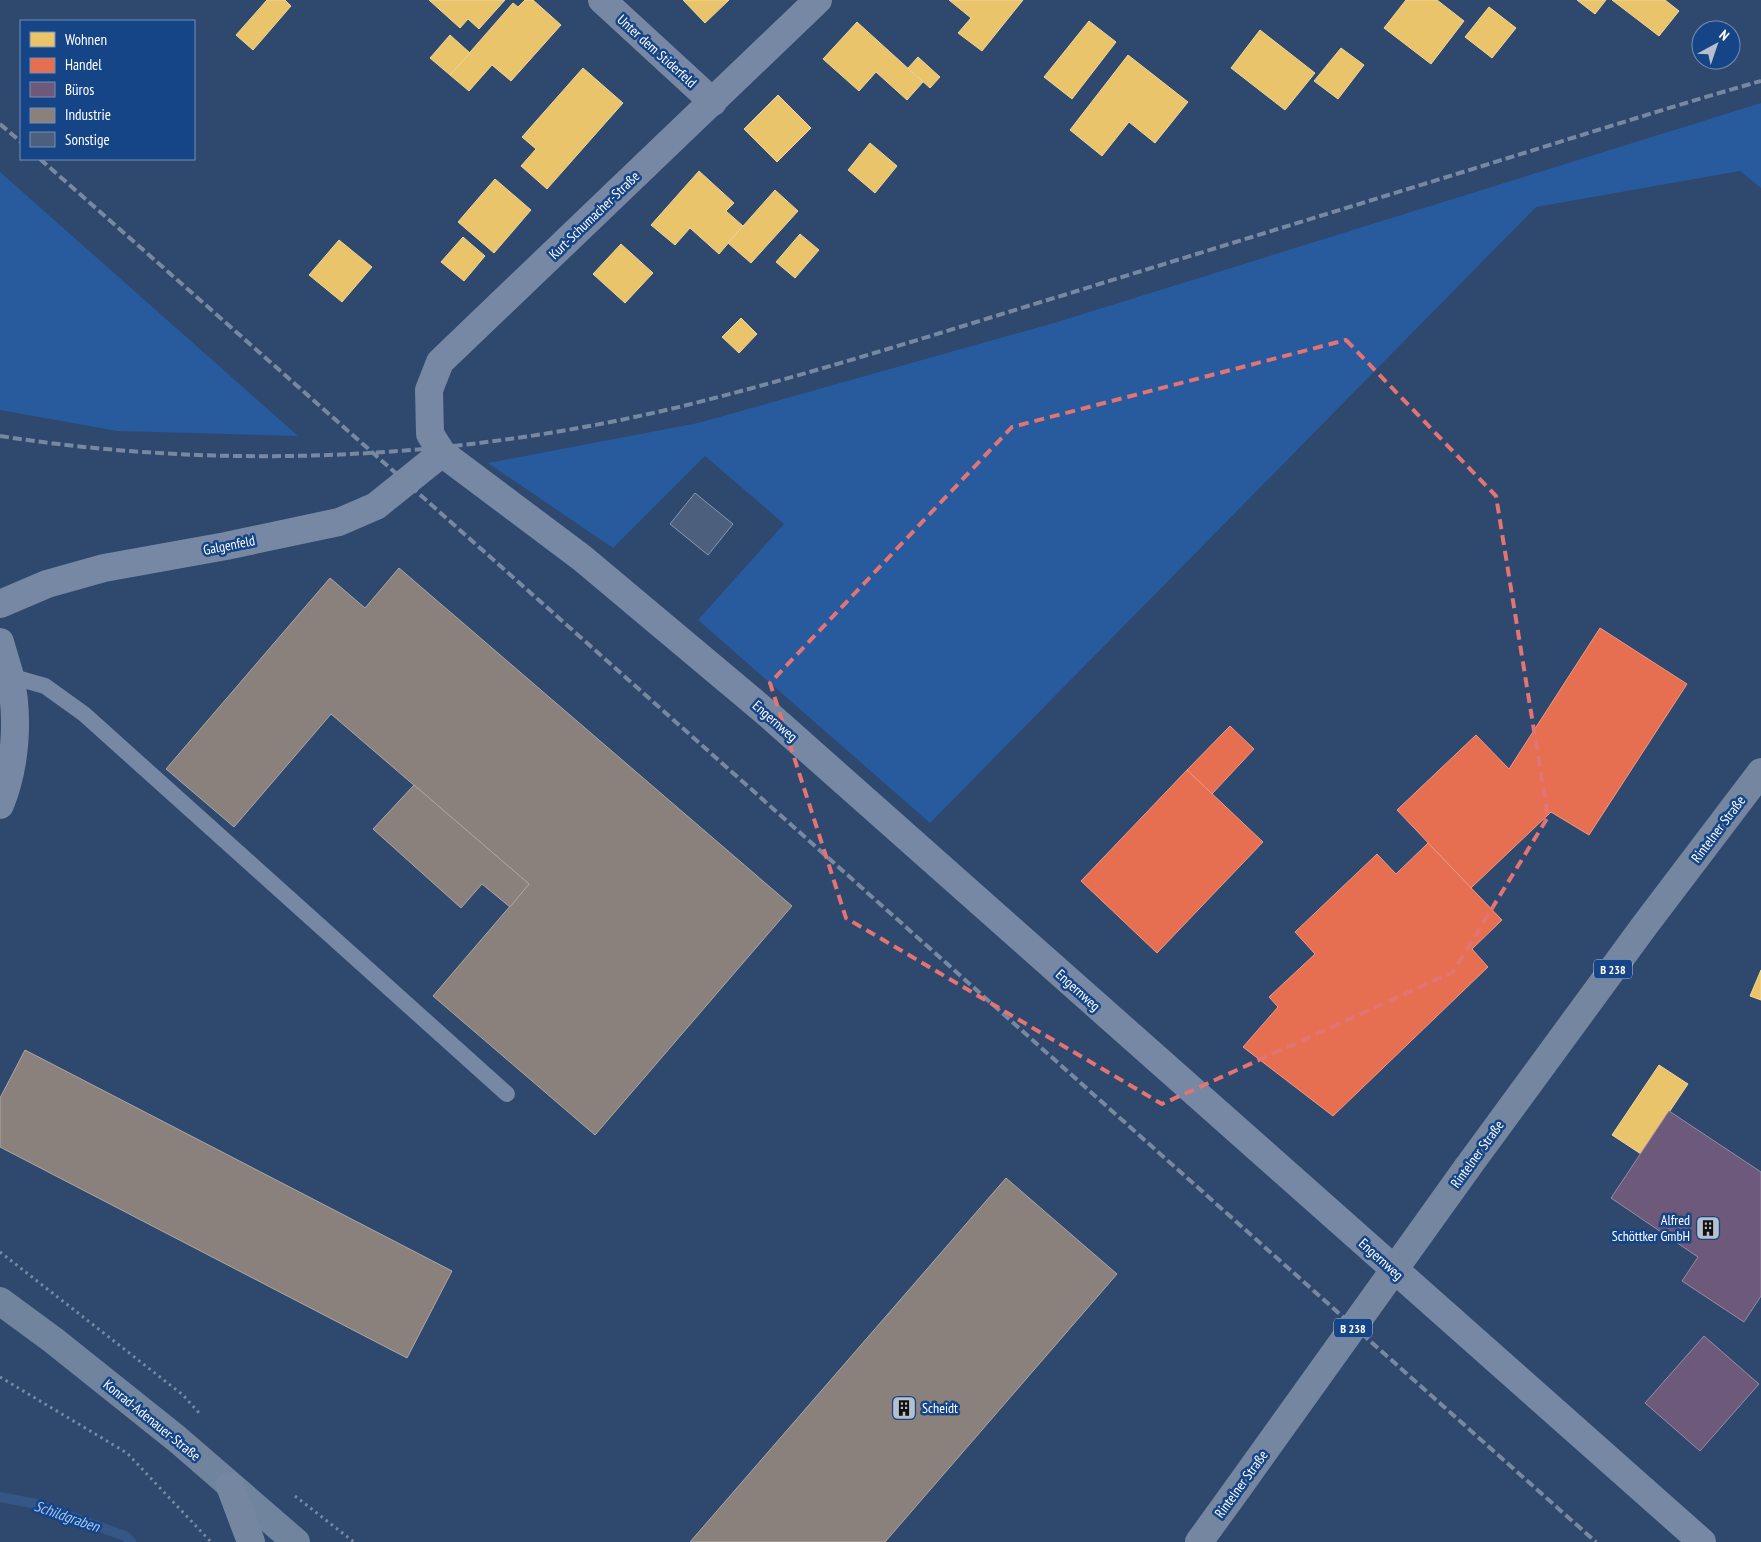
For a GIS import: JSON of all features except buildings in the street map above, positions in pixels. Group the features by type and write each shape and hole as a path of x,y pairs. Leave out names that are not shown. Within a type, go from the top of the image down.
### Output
{"main road":[{"name":"Rintelner Straße","path":"1199,1542 1467,1168 1645,925 1761,772"},
{"name":"Konrad-Adenauer-Straße","path":"1,1301 54,1340 177,1439 296,1542"},
{"path":"230,1486 251,1542"}],"street":[{"name":"Unter dem Stiderfeld","path":"602,0 713,102"},
{"name":"Kurt-Schumacher-Straße","path":"442,453 430,434 429,390 440,362 818,0"},
{"name":"Galgenfeld","path":"0,604 47,584 104,568 226,546 339,522 376,506 442,453"},
{"name":"Engernweg","path":"442,453 582,558 768,714 1702,1542"},
{"path":"0,642 10,676 14,710 12,761 0,805"}],"lane":[{"path":"10,676 45,686 84,714 507,1094"}],"path":[{"path":"0,1377 127,1453 211,1542"}],"highlighted area":[{"path":"1346,340 1496,496 1548,817 1453,972 1162,1104 846,918 770,683 1012,427"}],"shaded area":[{"path":"1761,103 1761,188 1740,171 1536,207 930,823 698,620 784,524 705,456 613,548 488,463 698,423 1054,323"},
{"path":"0,172 298,436 117,431 0,410"}],"waterway":[{"name":"Schildgraben","path":"0,1497 36,1504 125,1536 131,1542"}],"railway":[{"path":"0,436 85,447 170,454 255,456 341,454 426,449 511,439 595,425 728,395 872,354 1761,81"},
{"path":"0,124 20,141"},
{"path":"41,160 624,676 1596,1542"}],"place":[{"name":"Alfred Schöttker GmbH","path":"1708,1228"},
{"name":"Scheidt","path":"904,1408"}]}
